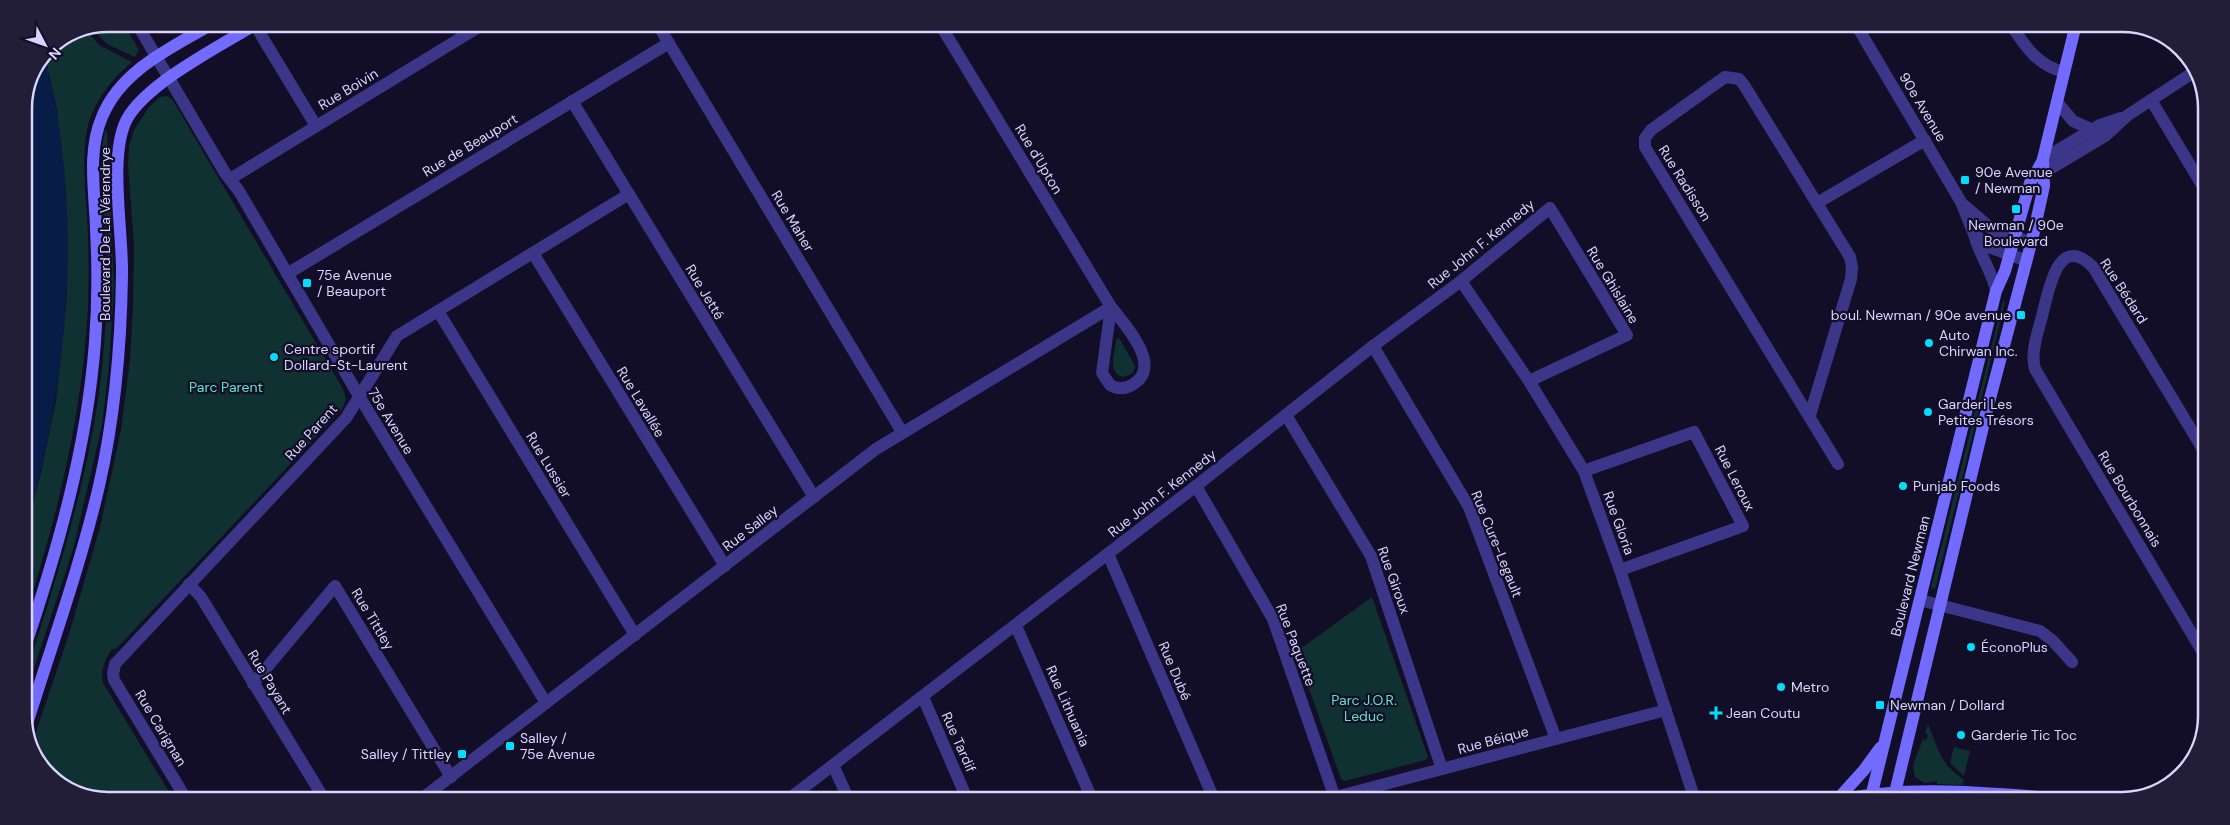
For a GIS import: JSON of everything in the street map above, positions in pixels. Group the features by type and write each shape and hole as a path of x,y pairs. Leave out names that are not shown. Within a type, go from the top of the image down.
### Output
{"main road":[{"name":"Boulevard De La Vérendrye","path":"33,621 66,515 80,457 94,358 97,298 93,166 96,132 102,116 115,93 134,74 156,57 197,33"},
{"name":"Boulevard De La Vérendrye","path":"33,705 83,548 99,485 110,429 119,352 122,291 122,239 117,169 120,139 128,118 139,102 170,78 241,33"},
{"name":"Boulevard Newman","path":"1895,792 2025,260 2031,242 2044,186 2043,159 2074,33"},
{"name":"Boulevard Newman","path":"1872,792 1996,291 2010,255 2030,183 2043,159"},
{"path":"1844,792 1885,742"}],"street":[{"name":"75e Avenue","path":"142,33 546,704"},
{"path":"260,33 316,126"},
{"name":"Rue Boivin","path":"230,179 469,33"},
{"name":"Rue Maher","path":"662,33 902,432"},
{"name":"Rue d'Upton","path":"945,33 1111,308 1141,350 1145,361 1142,377 1132,385 1123,388 1110,385 1102,373 1111,308"},
{"name":"90e Avenue","path":"1861,33 1961,202 1974,234 1990,248 2025,260"},
{"path":"2017,33 2039,61 2050,68 2064,72"},
{"name":"Rue de Beauport","path":"288,274 668,43"},
{"path":"2043,173 2105,136 2128,115 2190,75"},
{"name":"Rue Radisson","path":"1810,416 1851,278 1852,267 1850,257 1739,79 1725,77 1651,130 1645,138 1645,147 1838,464"},
{"path":"2151,100 2197,175"},
{"name":"Rue Jetté","path":"572,101 814,497"},
{"path":"2057,102 2073,121 2092,130"},
{"path":"2043,159 2092,130 2128,115"},
{"path":"1817,203 1925,140"},
{"name":"Rue Parent","path":"113,674 117,662 346,418 395,338 629,194"},
{"name":"90e Avenue","path":"1961,202 1989,228 2031,242"},
{"name":"Rue John F. Kennedy","path":"798,792 1016,626 1373,346 1460,281 1550,208"},
{"name":"Rue Ghislaine","path":"1529,381 1627,335 1550,208"},
{"path":"1974,234 1978,251 1993,273 1996,291"},
{"name":"Rue Lavallée","path":"533,252 725,566"},
{"name":"Rue Bédard","path":"2034,362 2034,351 2054,270 2068,258 2077,257 2085,260 2100,278 2198,440"},
{"name":"Rue Gloria","path":"1460,281 1529,381 1584,471 1620,570 1692,792"},
{"name":"Rue Salley","path":"431,792 814,497 902,432 1111,308"},
{"name":"Rue Lussier","path":"438,311 635,635"},
{"name":"Rue Cure-Legault","path":"1373,346 1469,507 1556,739"},
{"name":"Rue Bourbonnais","path":"2034,362 2040,378 2198,644"},
{"name":"Rue Giroux","path":"1286,415 1371,556 1442,769"},
{"name":"Rue Leroux","path":"1584,471 1694,432 1743,526 1620,570"},
{"name":"Rue Paquette","path":"1196,486 1273,619 1330,792"},
{"name":"Rue Dubé","path":"1108,554 1211,792"},
{"name":"Rue Payant","path":"189,584 201,597 320,792"},
{"name":"Rue Tittley","path":"253,684 335,586 451,777"},
{"path":"1920,600 2040,632 2053,641 2072,662"},
{"name":"Rue Lithuania","path":"1016,626 1089,792"},
{"name":"Rue Carignan","path":"113,674 117,685 182,792"},
{"name":"Rue Tardif","path":"923,696 964,792"},
{"name":"Rue Béique","path":"1358,792 1666,710"},
{"path":"833,765 845,792"}],"green space":[{"path":"129,33 139,50 135,57 107,44 97,34"},
{"path":"91,35 99,45 132,62 117,76 98,101 87,130 84,162 89,262 85,348 74,428 66,466 33,590 33,502 56,401 67,296 65,189 57,110 48,70 70,70 70,43"},
{"name":"Parc Parent","path":"167,96 172,99 343,389 346,399 342,409 116,649 112,649 105,661 102,674 103,683 169,792 94,791 75,785 62,777 48,763 40,750 35,735 70,631 100,527 121,430 130,360 133,304 134,245 128,165 129,146 134,130 149,107 160,97"},
{"path":"105,131 107,131 114,287 109,365 102,425 74,546 33,671 33,652 62,557 84,474 93,432 99,389 107,293 106,240 101,185 102,144"},
{"path":"2003,301 2005,302 1935,589 1931,588"},
{"path":"1119,338 1135,366 1133,373 1123,377 1118,375 1113,367 1116,340"},
{"name":"Parc J.O.R. Leduc","path":"1372,597 1428,757 1425,760 1345,781 1341,779 1296,652"},
{"path":"1928,724 1940,755 1949,767 1964,780 1962,785 1937,784 1937,781 1925,783 1915,777 1913,765 1923,739 1926,740 1928,735 1925,733"},
{"path":"1954,747 1970,751 1964,776 1950,763"}],"water":[{"path":"43,70 48,70 57,117 65,177 68,237 61,357 52,416 33,500 33,109 34,94"}],"place":[{"name":"90e Avenue / Newman","path":"1965,180"},
{"name":"Newman / 90e Boulevard","path":"2016,209"},
{"name":"75e Avenue / Beauport","path":"307,283"},
{"name":"boul. Newman / 90e avenue","path":"2021,315"},
{"name":"Auto Chirwan Inc.","path":"1929,343"},
{"name":"Centre sportif Dollard-St-Laurent","path":"274,357"},
{"name":"Garderi Les Petites Trésors","path":"1928,412"},
{"name":"Punjab Foods","path":"1903,486"},
{"name":"ÉconoPlus","path":"1971,647"},
{"name":"Metro","path":"1781,687"},
{"name":"Newman / Dollard","path":"1880,705"},
{"name":"Jean Coutu","path":"1716,713"},
{"name":"Garderie Tic Toc","path":"1961,735"},
{"name":"Salley / 75e Avenue","path":"510,746"},
{"name":"Salley / Tittley","path":"462,754"}]}
